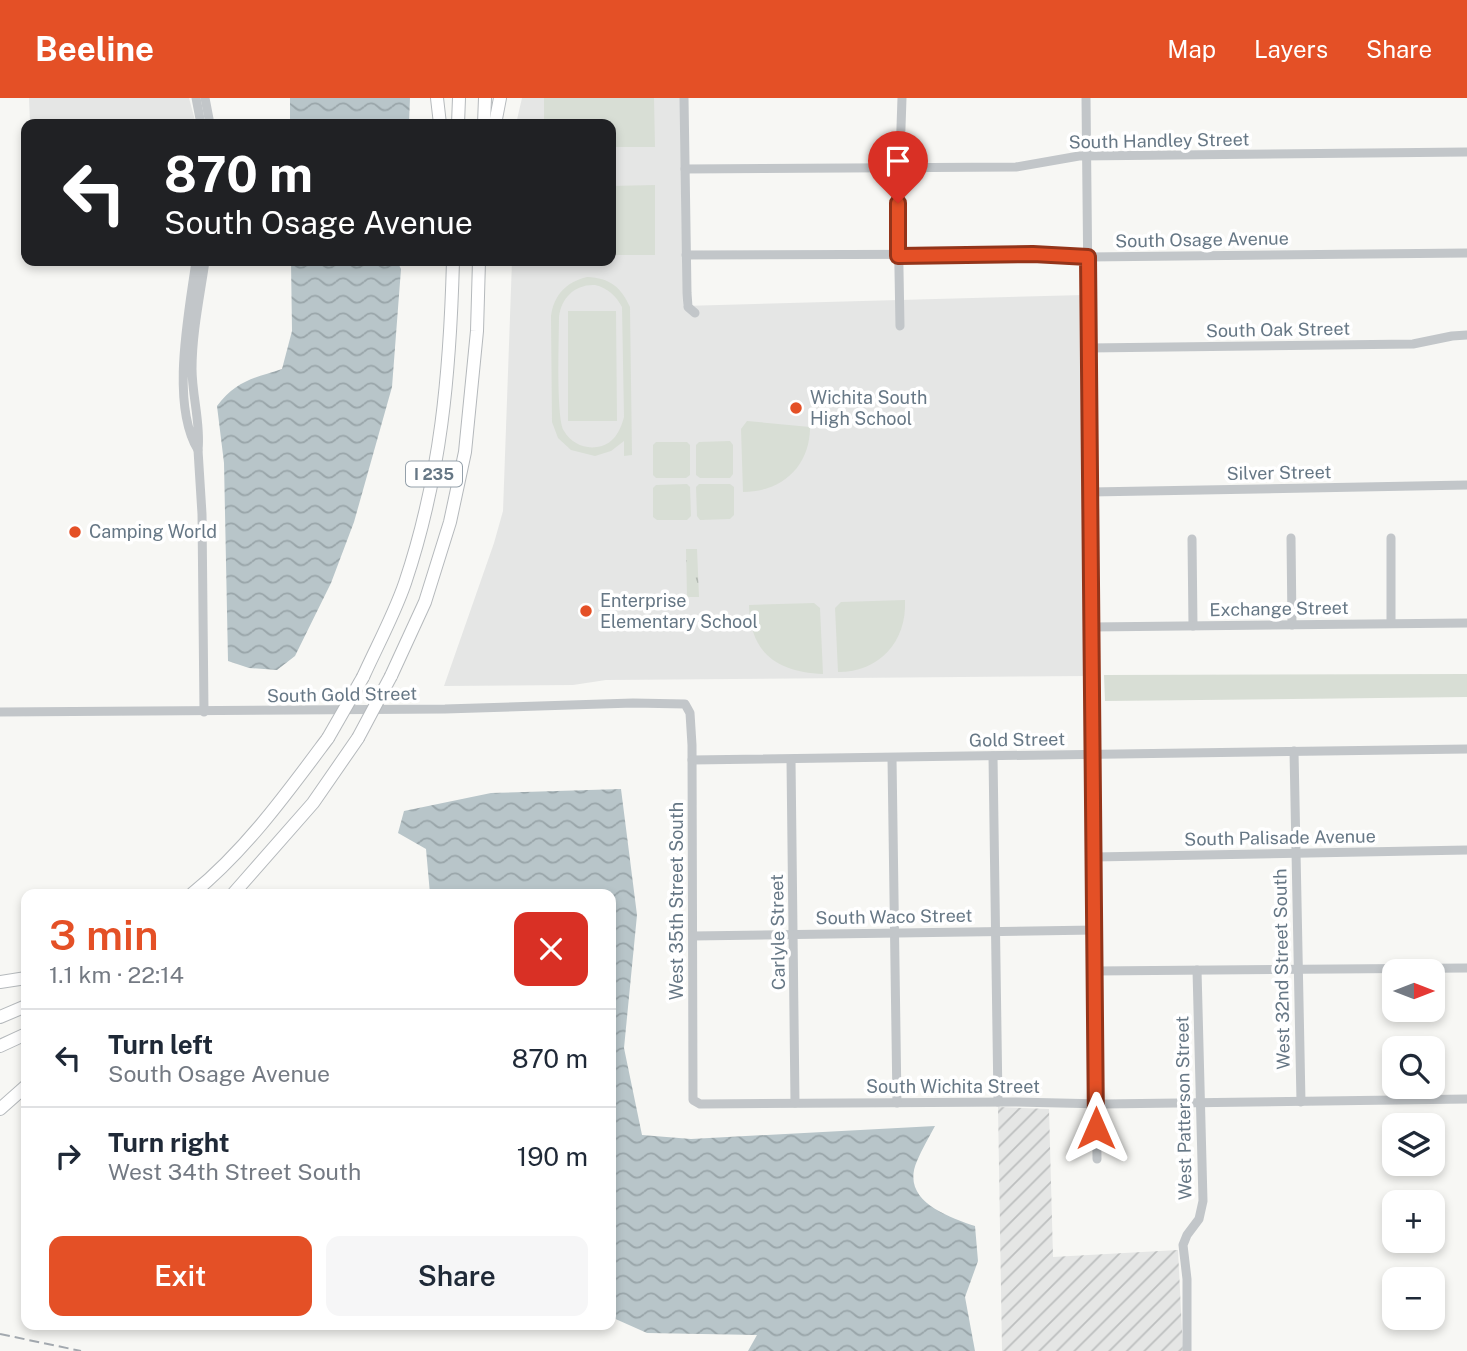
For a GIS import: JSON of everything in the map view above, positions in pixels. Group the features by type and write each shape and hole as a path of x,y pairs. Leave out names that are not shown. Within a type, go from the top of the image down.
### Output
{"highway":[{"path":"437,98 439,119"},
{"path":"458,119 459,98"},
{"path":"484,119 485,98"},
{"path":"496,119 500,98"},
{"name":"I 235","path":"198,889 265,821 328,738 363,677 404,586 430,494 444,413 451,335 453,266"},
{"name":"I 235","path":"237,889 313,803 358,738 391,676 425,602 450,522 466,452 477,331 479,266"},
{"path":"0,982 21,979"},
{"path":"0,1017 21,1008"},
{"path":"0,1046 21,1036"},
{"path":"0,1109 21,1090"}],"street":[{"path":"196,98 200,119"},
{"path":"205,98 208,119"},
{"path":"684,98 688,307 695,313"},
{"path":"900,326 898,168 902,98"},
{"path":"1086,98 1097,1158"},
{"name":"South Handley Street","path":"685,169 1016,167 1087,156 1467,152"},
{"name":"South Osage Avenue","path":"686,255 1033,254 1088,257 1467,253"},
{"path":"195,266 184,369 188,427 198,450"},
{"path":"204,266 192,369 194,409 200,437 198,450 202,514 204,712"},
{"name":"South Oak Street","path":"1089,348 1408,344 1467,335"},
{"name":"Silver Street","path":"1091,492 1467,485"},
{"path":"1291,538 1292,625"},
{"path":"1391,538 1391,623"},
{"path":"1192,539 1193,626"},
{"name":"Exchange Street","path":"1092,627 1467,623"},
{"name":"South Gold Street","path":"0,712 204,712 685,704"},
{"name":"West 35th Street South","path":"685,704 691,713 694,1100"},
{"name":"Gold Street","path":"692,760 1467,748"},
{"name":"West 32nd Street South","path":"1294,751 1301,1102"},
{"path":"993,756 998,1102"},
{"path":"892,758 897,1102"},
{"name":"Carlyle Street","path":"791,760 795,1103"},
{"name":"South Palisade Avenue","path":"1094,857 1467,850"},
{"name":"South Waco Street","path":"694,936 1095,930"},
{"path":"1095,971 1467,968"},
{"name":"West Patterson Street","path":"1187,1351 1187,1279 1183,1255 1185,1240 1199,1219 1203,1203 1197,970"},
{"name":"South Wichita Street","path":"694,1100 699,1104 1200,1104 1467,1099"}],"shaded area":[{"path":"29,98 189,98 195,119 30,119"},
{"name":"Wichita South High School","path":"522,98 680,98 683,306 1084,295 1088,676 606,680 573,685 444,686 503,511 512,266 616,266 616,119 517,119"},
{"path":"998,1107 1049,1109 1053,1257 1178,1250 1183,1351 1002,1351"}],"green space":[{"path":"544,98 654,98 655,147 616,147 616,119 544,119"},
{"path":"655,185 655,255 616,255 616,186"},
{"path":"587,277 602,279 614,285 630,307 632,455 624,456 624,441 611,451 595,456 571,450 558,438 552,422 551,316 562,291 573,282","holes":["595,285 611,293 622,307 624,417 612,441 603,446 592,447 574,442 561,423 559,317 560,310 570,294 581,287"]},
{"path":"568,311 616,311 617,421 568,421"},
{"path":"747,421 810,427 805,454 791,474 769,487 743,492 741,429"},
{"path":"730,441 733,445 733,474 730,478 700,478 696,475 696,445 699,442"},
{"path":"656,442 687,442 690,445 690,475 686,478 656,478 653,475 653,445"},
{"path":"687,484 690,487 691,516 687,520 657,520 653,517 653,488 656,485"},
{"path":"699,484 730,484 734,487 734,515 730,519 700,520 697,516 696,487"},
{"path":"686,549 697,549 699,597 687,597"},
{"path":"905,600 901,629 888,652 866,667 838,672 835,608 841,602"},
{"path":"814,603 820,608 823,674 793,669 770,657 755,636 749,605"},
{"path":"1467,674 1467,697 1105,701 1104,675"}],"water":[{"path":"290,98 410,98 409,119 290,119"},
{"path":"291,266 400,266 392,387 354,522 331,583 295,656 277,670 249,668 228,661 224,463 217,406 239,386 282,369 292,331"},
{"path":"621,789 637,915 624,1048 642,1135 691,1139 935,1126 913,1175 920,1196 929,1204 951,1217 975,1226 978,1261 965,1297 975,1351 748,1351 757,1335 647,1333 616,1319 616,889 430,889 426,849 398,833 404,811 491,793"}],"railway":[{"path":"0,1334 81,1351"}],"place":[{"name":"Wichita South High School","path":"796,408"},
{"name":"Camping World","path":"75,532"},
{"name":"Enterprise Elementary School","path":"586,611"}],"route":[{"path":"898,203 898,256 1033,254 1088,257 1096,1128"}]}
